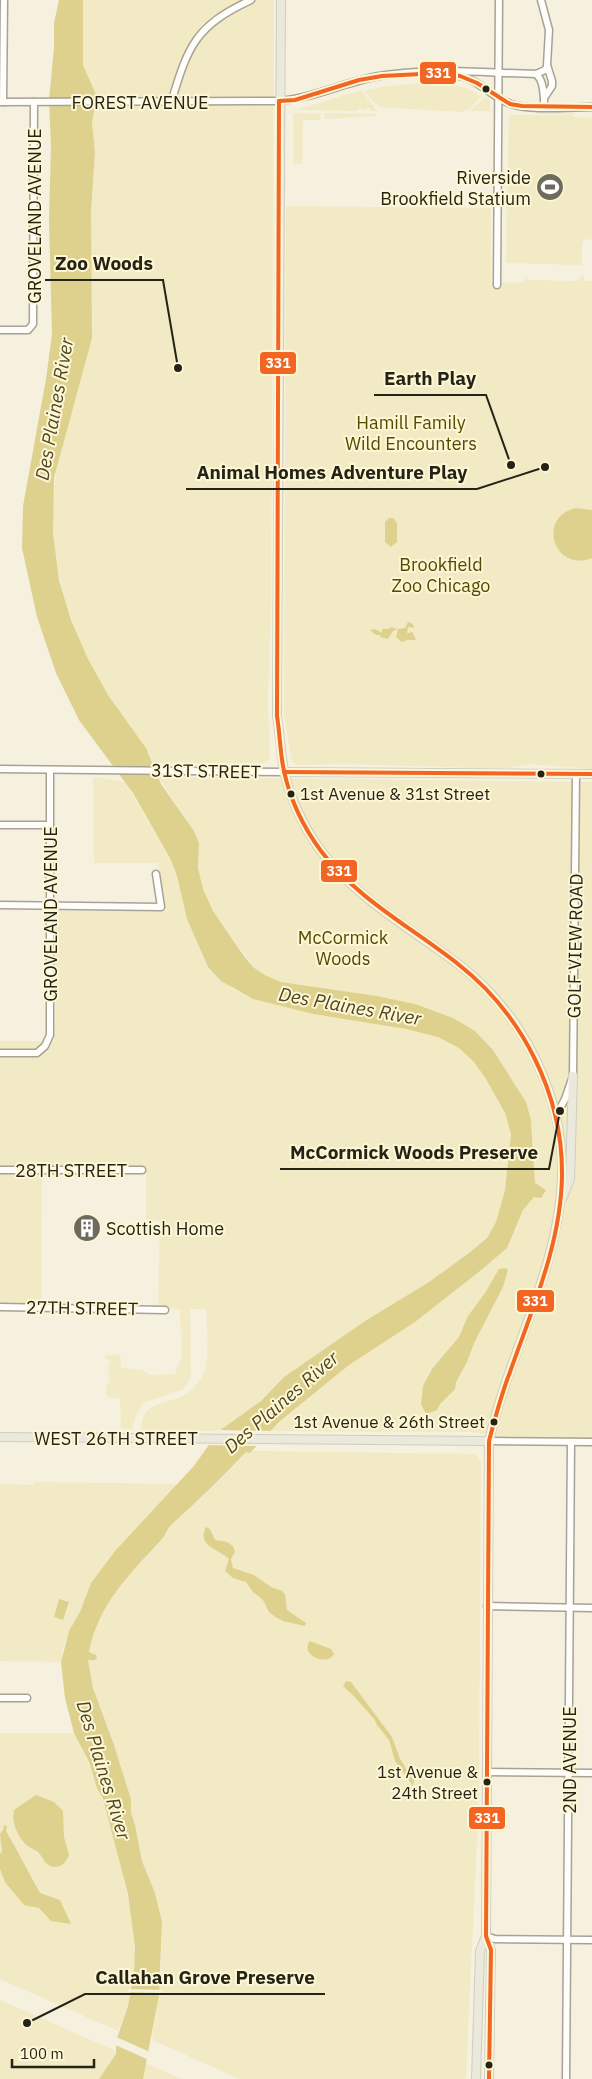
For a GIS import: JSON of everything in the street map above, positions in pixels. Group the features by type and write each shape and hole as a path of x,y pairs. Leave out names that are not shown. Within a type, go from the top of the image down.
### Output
{"main road":[{"path":"281,0 277,716 284,772 298,811 321,851 346,879 379,908 478,980 507,1012 520,1030 539,1065 556,1116 562,1163 559,1209"},
{"name":"31ST STREET","path":"284,772 592,774"},
{"path":"490,2077 491,1950 486,1936 489,1441 504,1386 548,1257 559,1209 570,1180 573,1076"},
{"name":"WEST 26TH STREET","path":"0,1437 489,1441"},
{"path":"475,2077 480,1951 486,1936"}],"street":[{"path":"1,102 4,0"},
{"path":"171,102 190,47 212,23 251,0"},
{"path":"497,285 498,0"},
{"path":"541,0 549,30 547,67 552,86 544,98"},
{"path":"441,73 536,74 546,70 547,67"},
{"name":"FOREST AVENUE","path":"1,102 99,103 296,100 359,80 414,73 441,73"},
{"path":"441,73 460,76 477,83 510,104 544,107 592,107"},
{"path":"536,74 540,79 544,107"},
{"name":"GROVELAND AVENUE","path":"0,330 26,330 31,328 33,321 34,102"},
{"name":"31ST STREET","path":"0,769 284,772"},
{"name":"GROVELAND AVENUE","path":"0,1053 37,1053 45,1046 50,1035 50,770"},
{"name":"GOLF VIEW ROAD","path":"556,1116 565,1099 573,1076 576,774"},
{"path":"0,825 50,825"},
{"path":"0,905 161,906 156,874"},
{"name":"28TH STREET","path":"0,1170 142,1170"},
{"name":"27TH STREET","path":"0,1307 165,1310"},
{"name":"WEST 26TH STREET","path":"489,1441 592,1442"},
{"name":"2ND AVENUE","path":"566,2079 571,1442"},
{"path":"487,1606 592,1608"},
{"path":"0,1698 27,1698"},
{"path":"487,1772 592,1773"},
{"path":"486,1936 495,1939 592,1940"}],"green space":[{"path":"83,0 274,0 271,607 268,702 270,754 269,760 265,763 153,763 138,736 107,693 91,665 67,606 60,577 53,515 55,484 90,263 95,153 92,122 97,97 83,65"},
{"path":"435,82 466,88 481,97 470,108 461,112 379,107 365,92 366,90 387,86"},
{"path":"361,90 377,111 370,111 370,108 366,108 365,111 358,108 358,111 296,110"},
{"path":"486,97 490,101 490,111 470,111"},
{"path":"536,111 573,111 575,114 536,114"},
{"path":"293,113 321,114 320,120 303,120 302,164 293,164"},
{"path":"325,113 376,114 376,116 324,119"},
{"name":"Riverside Brookfield Statium","path":"509,115 574,115 574,117 592,118 592,239 582,242 582,265 506,263"},
{"name":"Brookfield Zoo Chicago","path":"286,206 491,208 491,282 523,283 526,276 527,280 579,281 579,277 584,276 584,281 592,281 592,769 529,764 508,768 476,768 352,764 299,765 292,762 284,715"},
{"path":"93,777 125,782 171,860 177,876 187,919 208,967 234,990 253,999 313,1014 406,1029 438,1037 459,1048 474,1062 505,1113 511,1134 505,1190 496,1222 487,1238 429,1282 365,1321 284,1377 261,1401 219,1431 141,1430 142,1421 148,1410 189,1392 203,1375 207,1361 206,1309 190,1309 191,1376 184,1389 143,1403 137,1413 132,1429 121,1429 120,1398 109,1398 106,1393 107,1384 110,1381 108,1367 111,1361 105,1359 105,1356 120,1354 121,1368 142,1370 151,1375 175,1374 179,1361 182,1360 180,1309 158,1308 160,1221 146,1220 146,1173 42,1172 41,1306 0,1305 0,1041 54,1041 56,1019 54,911 166,911 158,863 94,863"},
{"name":"McCormick Woods","path":"158,777 592,782 592,1439 508,1438 470,1432 270,1431 349,1365 415,1322 480,1271 516,1229 523,1210 534,1197 534,1153 531,1120 526,1102 415,1004 377,996 281,982 253,967 213,911 203,889 198,868 199,843 194,831"},
{"path":"246,1452 476,1454 481,1461 479,1796 466,2077 464,2079 240,2079 152,2040 161,1975 162,1922 155,1893 142,1861 131,1813 131,1799 93,1688 88,1660 95,1660 93,1654 89,1653 100,1619 108,1604 127,1578 163,1537 170,1526"},
{"path":"34,1482 178,1484 115,1551 91,1583 80,1612 63,1647 61,1662 0,1661 0,1484 34,1485"},
{"path":"0,1733 74,1733 89,1765 101,1796 132,1917 135,1958 134,1972 131,1995 118,2031 0,1979"},
{"path":"0,2000 116,2051 115,2058 99,2079 0,2079"},
{"path":"145,2063 182,2079 143,2079"}],"water":[{"name":"Des Plaines River","path":"59,0 83,0 83,65 97,97 92,122 95,153 91,212 92,338 54,478 53,533 59,580 71,620 88,659 108,695 146,748 161,784 194,831 199,843 198,868 203,889 213,911 253,967 281,982 377,996 415,1004 453,1018 475,1031 493,1050 526,1102 531,1120 535,1183 546,1190 541,1198 534,1197 523,1210 507,1248 415,1322 349,1365 278,1423 250,1453 246,1452 170,1526 163,1537 117,1591 100,1619 89,1652 96,1655 97,1658 95,1660 88,1660 93,1688 131,1799 131,1813 142,1861 155,1893 162,1922 159,1995 143,2079 99,2079 116,2054 116,2041 128,2006 134,1974 135,1947 128,1894 103,1799 97,1788 89,1762 74,1733 65,1698 61,1662 69,1631 80,1612 91,1583 115,1551 193,1467 219,1431 261,1401 284,1377 365,1321 429,1282 487,1238 496,1222 505,1190 511,1134 505,1113 486,1079 474,1062 459,1048 438,1037 406,1029 313,1014 253,999 221,981 208,967 187,919 177,876 171,860 133,793 79,720 56,673 37,617 22,548 23,506 46,379 52,334 49,219 51,146 49,100 54,48 54,23"},
{"path":"576,508 592,510 592,558 579,561 568,558 560,551 555,542 553,532 556,522 564,513"},
{"path":"389,518 393,518 397,523 397,542 391,547 385,542 385,522"},
{"path":"408,622 413,624 414,628 408,627 407,633 410,633 410,631 413,633 416,640 402,642 396,637 398,629 405,628"},
{"path":"391,627 397,629 393,631 388,639 380,637 381,635 376,635 370,630 375,629 382,633 382,629 389,629"},
{"path":"505,1268 508,1270 503,1287 474,1343 467,1362 456,1382 455,1389 440,1404 437,1410 426,1414 421,1404 423,1386 432,1369 459,1337 468,1316 485,1293 499,1269"},
{"path":"206,1527 210,1529 215,1540 227,1542 233,1546 235,1552 231,1559 233,1568 254,1575 271,1587 282,1591 285,1594 287,1610 306,1623 305,1626 283,1621 274,1616 269,1612 263,1600 253,1592 246,1582 233,1578 225,1571 229,1559 206,1543 204,1533"},
{"path":"59,1599 69,1602 63,1620 54,1617"},
{"path":"310,1641 331,1649 334,1654 331,1658 315,1658 308,1651"},
{"path":"346,1681 351,1682 392,1737 400,1759 414,1781 413,1786 395,1761 389,1740 374,1719 343,1686"},
{"path":"36,1795 54,1802 63,1811 64,1837 69,1855 62,1865 52,1867 48,1865 38,1852 24,1843 14,1825 14,1810"},
{"path":"4,1825 7,1826 6,1831 40,1893 60,1900 71,1924 51,1921 39,1908 24,1905 5,1882 0,1869 0,1854 2,1851 0,1834"}],"pier":[{"path":"216,1430 273,1431 260,1446 207,1445"},
{"path":"129,1989 162,1990 162,1993 128,1992"},
{"path":"114,2036 152,2053 149,2060 113,2044"}],"transit line":[{"name":"331","path":"279,101 295,100 359,80 382,76 441,73 460,76 477,83 510,104 522,106 592,107"},
{"name":"331","path":"279,101 277,716 284,771 298,813 321,851 335,868 385,912 440,950 481,984 519,1031 534,1058 546,1086 555,1115 560,1145 562,1176 557,1226 544,1276 504,1389 489,1441 486,1936 491,1950 489,2079"},
{"name":"331","path":"284,772 592,774"}],"place":[{"name":"Riverside Brookfield Statium","path":"550,187"},
{"name":"Zoo Woods","path":"178,368"},
{"name":"Earth Play","path":"511,465"},
{"name":"Animal Homes Adventure Play","path":"545,467"},
{"name":"1st Avenue & 31st Street","path":"291,794"},
{"name":"McCormick Woods Preserve","path":"560,1111"},
{"name":"Scottish Home","path":"87,1228"},
{"name":"1st Avenue & 26th Street","path":"494,1422"},
{"name":"1st Avenue & 24th Street","path":"487,1782"},
{"name":"Callahan Grove Preserve","path":"27,2023"}],"park label":[{"name":"Hamill Family Wild Encounters","path":"411,432"}]}
